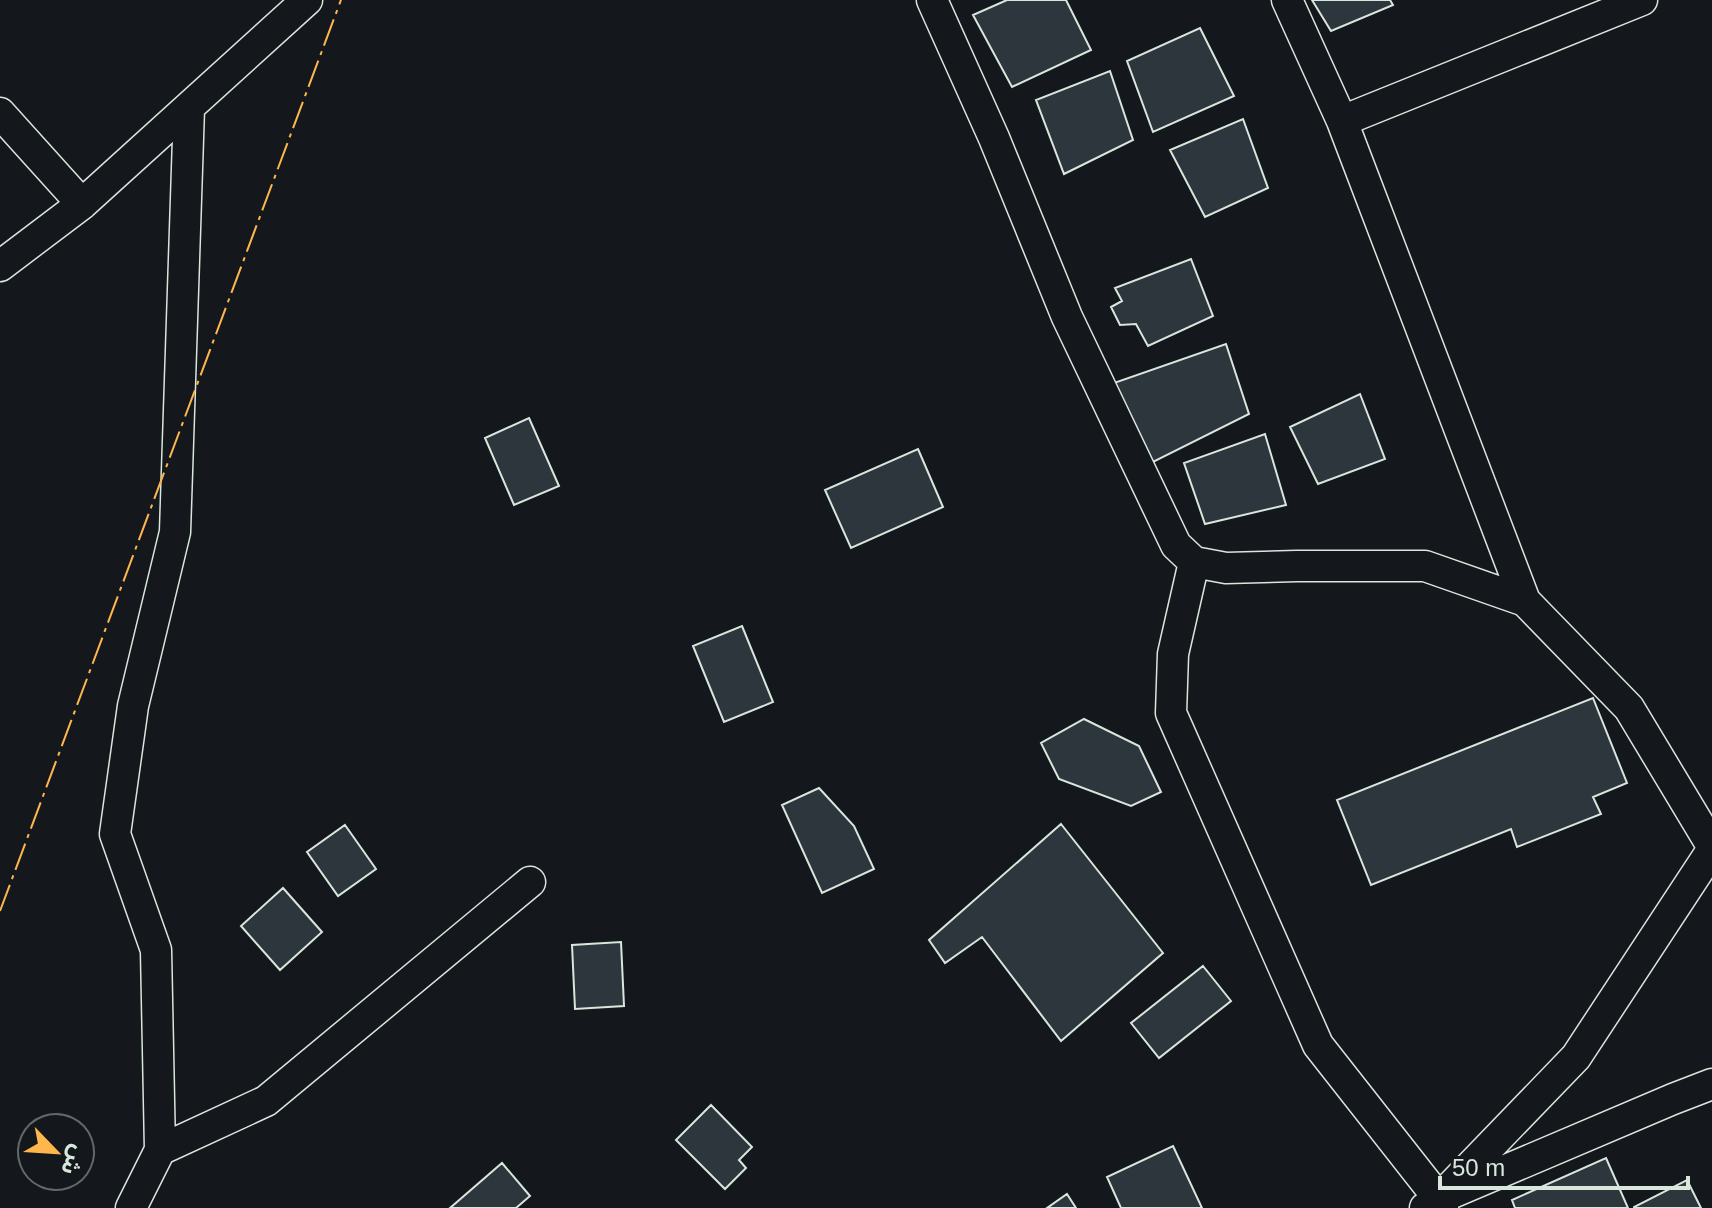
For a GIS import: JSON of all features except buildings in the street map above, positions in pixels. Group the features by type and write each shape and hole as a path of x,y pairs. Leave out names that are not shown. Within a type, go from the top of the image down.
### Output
{"street":[{"path":"0,266 82,204 307,0"},
{"path":"932,0 994,138 1067,317 1176,545 1194,562 1226,568 1425,566 1525,601"},
{"path":"1287,0 1342,121 1525,601 1629,708 1712,848 1576,1057 1436,1205"},
{"path":"1342,121 1642,0"},
{"path":"131,1208 160,1150 156,950 115,834 133,706 175,532 189,108"},
{"path":"0,113 82,204"},
{"path":"1194,562 1173,654 1171,713 1318,1045 1436,1205"},
{"path":"160,1150 266,1101 530,882"},
{"path":"1436,1205 1712,1084"}],"power":[{"path":"0,911 341,0"}]}
